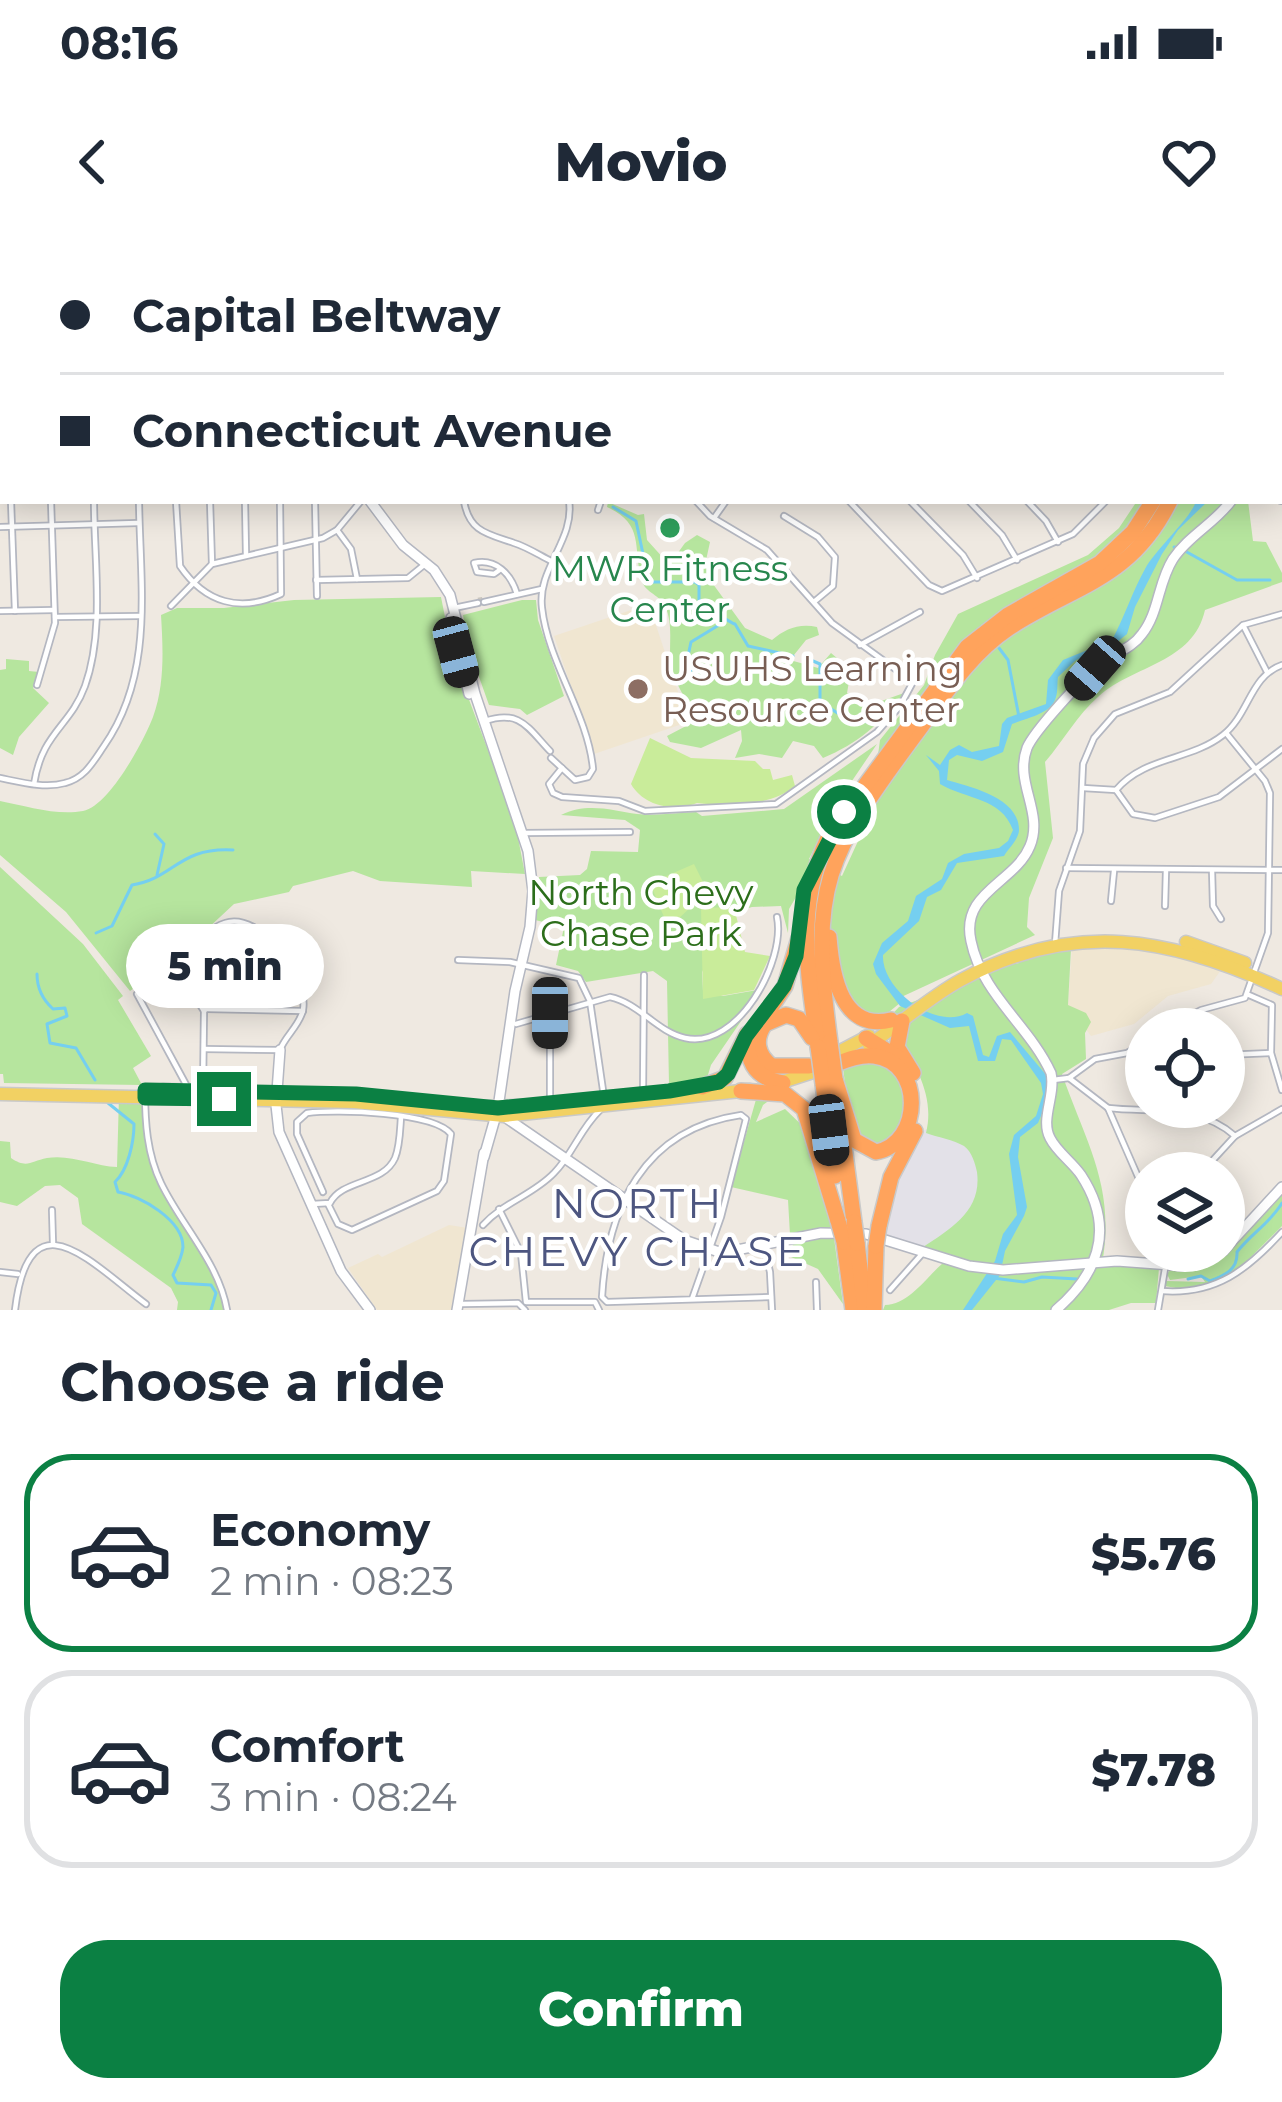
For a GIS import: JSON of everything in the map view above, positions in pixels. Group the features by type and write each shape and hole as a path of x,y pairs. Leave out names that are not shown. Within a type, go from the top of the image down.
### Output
{"highway":[{"path":"774,1081 751,1064 748,1043 794,965 804,890 844,812 967,647 994,624 1111,554 1151,504"},
{"path":"821,1046 820,926 828,879 845,835 866,802 975,657 1014,625 1093,586 1122,566 1145,542 1168,504"},
{"path":"845,835 829,906 834,971 857,1018 873,1023 900,1018 897,1042 918,1086 920,1116 885,1192 870,1310"},
{"path":"811,878 806,945 829,1076 854,1140 876,1152 894,1145 907,1127 912,1103 896,1066 869,1055 829,1076"},
{"path":"702,1088 725,1078 746,1036 772,1005"},
{"path":"808,1066 772,1066 760,1053 759,1034 770,1019 794,1016 821,1046"},
{"path":"871,1039 907,1065"},
{"path":"829,1076 844,1221"},
{"path":"741,1091 784,1094 804,1109 870,1310"},
{"path":"850,1243 853,1310"}],"main road":[{"path":"496,1112 829,1076 925,999 980,967 1055,942 1156,940 1282,985"},
{"path":"0,1091 356,1094 496,1112 604,1098 741,1091 871,1039"},
{"path":"145,1094 196,1090 276,1096"}],"street":[{"path":"11,504 15,611"},
{"path":"37,685 52,643 55,614 51,504"},
{"path":"34,784 43,748 84,688 95,617 94,504"},
{"path":"0,778 58,785 79,777 114,731 130,700 140,653 139,504"},
{"path":"176,504 177,559 194,583 222,603 278,597 280,504"},
{"path":"210,504 212,565"},
{"path":"245,504 246,554"},
{"path":"315,504 316,596"},
{"path":"171,607 212,565 316,540 337,530 363,504"},
{"path":"368,504 390,531 434,570 456,608 466,666 523,833 532,876 496,1112 458,1307 771,1297"},
{"path":"465,504 468,518 481,532 550,561"},
{"path":"482,722 515,717 529,725 575,780 588,777 593,764 545,622 542,590 571,517 569,504"},
{"path":"598,510 601,504"},
{"path":"560,766 549,784 556,795 620,801 644,811 776,804 877,732 913,682 832,623 768,550 699,504"},
{"path":"714,518 724,504"},
{"path":"852,504 933,588 951,590 1058,542 1087,524 1104,504"},
{"path":"913,504 963,555 977,578"},
{"path":"972,504 1002,535 1017,560"},
{"path":"1030,504 1058,542"},
{"path":"1056,1310 1094,1266 1100,1234 1081,1174 1052,1143 1047,1129 1053,1080 1046,1062 1001,1006 980,967 970,936 976,903 1020,862 1032,838 1033,809 1023,781 1028,745 1095,668 1144,632 1172,561 1228,504"},
{"path":"784,516 818,536 835,557 833,586 814,602"},
{"path":"0,526 139,523"},
{"path":"337,530 351,549 357,579"},
{"path":"316,580 408,578 424,565"},
{"path":"501,569 517,594"},
{"path":"456,608 542,590"},
{"path":"0,611 140,616"},
{"path":"860,645 920,612"},
{"path":"1055,942 1059,891 1080,830 1089,748 1107,720 1170,692 1243,625 1282,614"},
{"path":"1243,625 1267,672"},
{"path":"1082,788 1116,790 1137,769 1206,745 1226,733 1267,672 1282,665"},
{"path":"1210,1008 1240,1001 1248,994 1268,933 1270,793 1226,733"},
{"path":"1116,790 1133,814 1150,819 1228,793 1282,748"},
{"path":"523,833 630,832"},
{"path":"1066,868 1282,871"},
{"path":"1111,901 1114,868"},
{"path":"1165,906 1166,869"},
{"path":"1212,870 1213,906 1221,919"},
{"path":"516,1024 590,1000 617,998 684,1038 722,1032 769,975 778,946 777,916"},
{"path":"196,1090 205,1010 176,962 225,923 248,924 285,956 301,983 303,1010 280,1050 279,1132 341,1270 370,1310"},
{"path":"205,1010 268,940"},
{"path":"458,960 517,964 576,976 590,1000 604,1098 566,1160 543,1183 499,1209 483,1226"},
{"path":"643,1093 644,975"},
{"path":"137,994 196,1090"},
{"path":"1248,994 1272,1005 1271,1053 1282,1090"},
{"path":"205,1010 303,1010"},
{"path":"550,1013 550,1105"},
{"path":"204,1049 280,1050"},
{"path":"1053,1080 1069,1078 1095,1059 1125,1053"},
{"path":"1245,1054 1271,1053"},
{"path":"1069,1078 1108,1108 1127,1152"},
{"path":"145,1094 155,1169 218,1281 227,1310"},
{"path":"1108,1108 1194,1113 1235,1136"},
{"path":"1220,1152 1235,1136 1282,1109"},
{"path":"323,1192 297,1134 302,1116 320,1111 437,1122 451,1134 440,1188 356,1229 341,1227 328,1204"},
{"path":"496,1112 624,1199 711,1250 764,1247 821,1233 866,1234 986,1269 1094,1266 1170,1272"},
{"path":"328,1204 334,1195 390,1166 401,1118"},
{"path":"600,1304 608,1241 624,1199 645,1167 671,1143 728,1118 745,1118 711,1250 692,1299"},
{"path":"1245,1227 1282,1187"},
{"path":"313,1204 323,1192"},
{"path":"323,1192 334,1195"},
{"path":"313,1204 328,1204"},
{"path":"499,1209 521,1253 525,1306"},
{"path":"52,1210 53,1244"},
{"path":"1162,1291 1200,1290 1223,1283 1281,1235"},
{"path":"15,1310 19,1274 32,1253 53,1244 72,1248 146,1304"},
{"path":"764,1247 772,1310"},
{"path":"890,1290 922,1253"},
{"path":"0,1272 19,1274"},
{"path":"1158,1310 1164,1274"},
{"path":"816,1282 817,1310"},
{"path":"716,1299 716,1310"}],"shaded area":[{"path":"649,604 688,722 594,754 554,636"},
{"path":"1123,945 1170,951 1223,967 1211,984 1168,996 1153,1008 1125,1008 1125,1027 1091,1036 1068,1005 1072,948"},
{"path":"941,1126 976,1148 983,1192 946,1253 883,1235 883,1209 920,1131"},
{"path":"449,1225 468,1228 453,1310 377,1310 348,1268"}],"green space":[{"path":"613,504 644,514 647,540 665,560 672,561 697,535 710,542 705,565 745,628 772,640 793,628 817,627 819,635 806,640 790,660 818,668 831,653 851,670 847,693 873,704 904,693 868,732 823,758 814,746 793,741 782,758 759,754 735,758 741,730 701,748 670,742 667,736 688,725 695,713 672,669 670,623 665,606 643,583 632,528 607,507"},
{"name":"North Chevy Chase Park","path":"1135,504 1248,504 1253,541 1266,542 1282,582 1205,610 1188,641 1099,696 1045,762 1053,838 1029,898 1027,927 1035,935 897,999 900,1003 884,1016 862,1016 832,974 821,914 809,898 799,892 789,909 788,933 781,906 732,913 702,972 703,991 723,996 763,989 707,1078 669,1084 667,981 653,971 586,982 578,971 556,965 564,927 535,920 539,877 580,875 587,869 591,851 638,852 640,830 625,820 561,815 589,808 702,816 784,809 877,744 835,806 809,859 842,876 870,815 880,740 924,685 958,614 1088,555 1119,528"},
{"path":"441,597 453,657 515,822 525,874 471,871 472,887 380,881 353,871 293,886 289,892 234,904 177,957 130,991 66,912 0,855 0,801 52,811 83,811 104,798 124,771 148,728 160,692 161,615 177,608 294,600"},
{"path":"536,600 538,620 564,696 527,715 520,709 489,705 468,646 463,615"},
{"path":"6,659 29,661 29,671 39,672 33,688 49,703 19,737 13,755 0,748 0,670 6,669"},
{"path":"650,738 691,758 755,761 770,769 773,780 792,775 795,786 748,804 661,805 644,798 631,784"},
{"path":"694,864 711,898 676,921 664,917 650,883"},
{"path":"0,867 83,944 123,996 118,1000 151,1056 133,1068 142,1085 4,1083 0,1074"},
{"path":"734,907 745,952 770,956 754,990 703,999 701,908"},
{"path":"1071,949 1068,1005 1086,1013 1091,1022 1085,1033 1086,1059 1062,1074 1102,1188 1102,1264 1125,1266 1125,1272 1159,1272 1156,1303 1131,1303 1109,1310 883,1310 912,1293 950,1258 923,1247 970,1207 977,1172 964,1146 926,1133 926,1095 900,1036 887,1035 863,1045 899,1007 1015,959 1019,963 1022,957"},
{"path":"856,1061 887,1063 908,1089 905,1129 877,1150 850,1127 843,1067"},
{"path":"119,1096 145,1098 149,1141 161,1182 227,1310 177,1310 171,1288 82,1224 78,1198 60,1185 45,1186 17,1206 0,1202 0,1141 10,1142 11,1158 21,1163 56,1157 117,1167"},
{"path":"757,1096 775,1096 763,1105 756,1122 785,1109 809,1132 834,1227 790,1235 788,1200 731,1187"},
{"path":"1282,1192 1282,1226 1245,1263 1246,1231"},
{"path":"834,1238 843,1304 818,1269 791,1257 793,1243"},
{"path":"1232,1272 1210,1281 1214,1283 1181,1289 1165,1286 1166,1281 1205,1282 1201,1276 1170,1280 1167,1274"}],"water":[{"path":"1194,504 1205,504 1162,554 1127,634 1111,647 1076,660 1058,677 1054,703 1012,724 1003,752 982,761 957,755 949,760 947,780 1002,802 1017,819 1019,833 1004,856 957,863 941,890 927,897 919,921 883,955 891,981 913,1004 941,1016 973,1016 983,1055 989,1057 997,1036 1010,1032 1047,1076 1048,1099 1038,1123 1020,1137 1024,1216 1005,1251 1000,1275 972,1310 963,1310 995,1261 1003,1234 1017,1215 1009,1154 1014,1135 1036,1116 1043,1094 1041,1083 1011,1040 1002,1039 995,1061 978,1061 969,1026 950,1028 900,1006 876,974 873,964 882,943 908,921 916,896 942,879 948,863 964,854 999,848 1013,830 992,805 940,784 939,771 926,755 940,765 959,745 972,752 999,746 1007,718 1046,704 1048,680 1063,660 1112,640 1145,569"}],"waterway":[{"path":"613,507 636,521 649,582 695,582 699,600 735,624 748,646 793,656"},
{"path":"1185,551 1237,580 1270,580"},
{"path":"689,673 697,663 688,656 691,642 724,622"},
{"path":"999,648 1008,660 1019,717"},
{"path":"813,661 820,664 820,702 847,719 876,723"},
{"path":"155,834 164,844 157,875"},
{"path":"96,933 112,926 132,885 200,853 233,850"},
{"path":"37,974 46,1001 53,1009 65,1008 67,1016 47,1024 50,1043 76,1048 95,1080"},
{"path":"108,1103 134,1124 129,1155 115,1182 118,1192 149,1204 176,1228 183,1247 173,1275 177,1283 211,1285 216,1293 211,1310"},
{"path":"1188,1279 1201,1276 1210,1281 1230,1271 1237,1252 1282,1203"},
{"path":"993,1278 1024,1282 1042,1277 1077,1279"}],"tunnel":[{"path":"478,600 483,599"}],"place":[{"name":"MWR Fitness Center","path":"670,528"},
{"name":"USUHS Learning Resource Center","path":"638,689"}],"district":[{"name":"NORTH CHEVY CHASE","path":"638,1227"}],"route":[{"path":"224,1099 145,1098 145,1090 356,1094 498,1108 702,1088 719,1082 794,965 804,890 844,812"}]}
